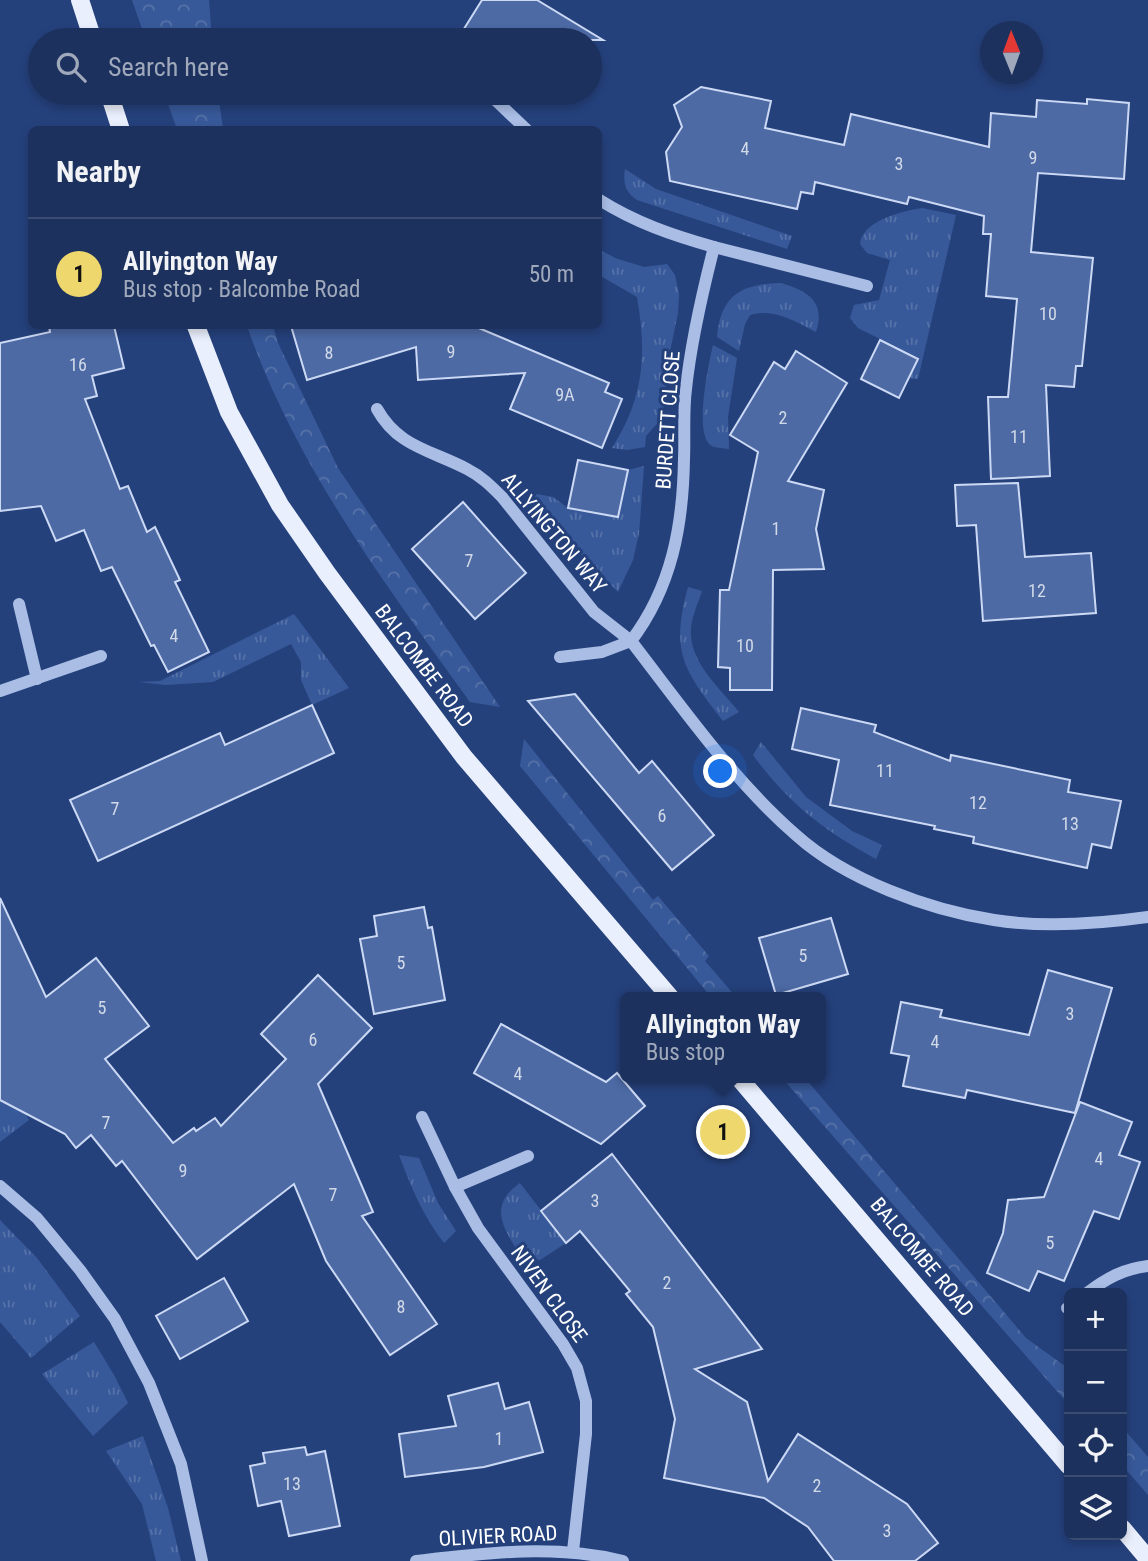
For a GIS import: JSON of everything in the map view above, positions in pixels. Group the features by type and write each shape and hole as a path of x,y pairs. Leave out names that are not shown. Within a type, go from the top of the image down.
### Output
{"main road":[{"path":"80,0 89,28"},
{"path":"113,105 120,126"},
{"name":"BALCOMBE ROAD","path":"197,329 229,412 280,505 327,573 464,757 666,992"},
{"name":"BALCOMBE ROAD","path":"744,1083 1064,1460"},
{"path":"1127,1534 1148,1559"}],"street":[{"path":"501,105 523,126"},
{"path":"602,201 658,231 867,286"},
{"name":"BURDETT CLOSE","path":"631,641 647,620 674,556 684,480 685,390 699,305 714,247"},
{"name":"ALLYINGTON WAY","path":"377,409 387,426 404,441 486,480 502,496 594,612 631,641 710,742 768,808 797,836 829,860 869,881 908,896 995,920 1081,924 1148,917"},
{"path":"19,604 37,679"},
{"path":"560,657 602,653 631,641"},
{"path":"0,691 101,656"},
{"name":"NIVEN CLOSE","path":"422,1118 455,1188 478,1228 578,1368 586,1401 586,1434 573,1551"},
{"path":"455,1188 528,1156"},
{"path":"0,1186 37,1218 80,1270 120,1330 149,1383 181,1464 202,1561"},
{"path":"1094,1288 1126,1269 1148,1266"},
{"name":"OLIVIER ROAD","path":"416,1561 522,1550 573,1551 623,1561"}],"green space":[{"path":"132,0 209,0 211,28 142,28"},
{"path":"168,105 220,105 223,126 176,126"},
{"path":"625,169 656,189 792,236 787,249 637,200 626,187"},
{"path":"922,208 956,215 918,379 909,378 918,358 858,328 850,318 854,305 879,300 890,260 867,253 860,244 862,236 884,218"},
{"path":"602,251 615,258 644,267 667,264 675,275 679,294 668,361 663,417 646,436 645,447 627,450 612,448 631,411 640,375 642,338 637,297 602,277"},
{"path":"781,283 812,299 818,312 816,332 776,314 759,313 750,315 745,324 739,351 717,337 723,311 736,295 755,286"},
{"path":"248,329 274,329 278,343 338,468 500,707 470,702 406,613 316,475 267,377"},
{"path":"713,345 737,358 728,417 729,449 712,446 706,439 704,428 704,398"},
{"path":"644,466 639,534 633,560 618,592 533,506 534,498 537,494 553,497 568,508 618,517 628,470"},
{"path":"688,587 702,591 691,628 695,652 707,674 739,712 723,721 690,674 684,660 680,629"},
{"path":"294,614 349,688 312,705 301,680 301,662 291,644 213,682 165,685 139,682 160,681"},
{"path":"524,739 653,900 658,896 709,956 705,961 732,992 707,992 520,766"},
{"path":"761,742 806,797 852,831 882,845 876,859 823,826 780,788 753,755"},
{"path":"786,1083 809,1083 1026,1338 1064,1365 1064,1399"},
{"path":"0,1100 25,1113 29,1120 0,1142"},
{"path":"399,1155 419,1158 438,1203 456,1231 444,1243 418,1201"},
{"path":"520,1183 566,1243 540,1260 522,1258 502,1219 504,1201"},
{"path":"0,1220 37,1258 80,1316 31,1358 0,1322"},
{"path":"94,1342 128,1403 93,1436 42,1374"},
{"path":"1127,1433 1148,1457 1148,1495 1127,1471"},
{"path":"143,1436 168,1508 181,1561 156,1561 142,1504 106,1451"}],"building":[{"path":"482,0 537,0 583,28 464,28"},
{"path":"701,87 771,101 765,128 844,145 851,114 989,147 991,113 1036,117 1037,100 1087,104 1087,99 1129,103 1124,179 1038,173 1031,252 1093,258 1082,366 1076,366 1074,387 1046,385 1050,476 991,479 988,397 1008,397 1017,299 986,296 991,234 983,234 984,216 909,197 907,204 815,182 813,194 801,192 797,209 670,181 666,152 682,127 674,105"},
{"path":"50,329 115,329 124,368 92,376 97,396 85,399 120,489 128,486 147,532 155,527 180,580 175,582 209,652 168,672 154,645 151,646 112,567 101,571 84,530 56,541 41,506 0,511 0,343 50,332"},
{"path":"292,329 481,329 609,383 605,392 622,399 602,448 510,409 525,373 418,380 416,347 307,380"},
{"path":"880,340 918,359 899,398 861,379"},
{"path":"796,351 847,383 788,481 824,490 816,529 824,569 773,570 772,690 730,690 730,668 718,667 720,590 729,590 758,452 730,435 774,362 785,369"},
{"path":"578,460 628,470 618,517 568,508"},
{"path":"1018,483 1025,557 1091,553 1096,613 983,621 976,525 957,526 955,485"},
{"path":"463,502 526,573 475,619 412,549"},
{"path":"575,694 639,773 652,761 714,835 672,870 528,701"},
{"path":"312,705 334,753 98,861 70,800 220,733 225,745"},
{"path":"801,708 876,725 874,732 950,761 951,755 1070,780 1068,792 1121,801 1111,848 1092,844 1087,868 973,843 974,837 934,829 935,826 830,805 839,760 792,749"},
{"path":"0,898 46,997 96,958 149,1026 105,1059 173,1143 194,1128 196,1131 215,1118 221,1126 286,1059 261,1034 318,975 372,1028 318,1084 373,1212 362,1216 437,1324 390,1355 326,1261 294,1184 197,1259 122,1161 116,1166 91,1135 76,1148 65,1134 0,1100"},
{"path":"424,907 428,928 432,927 445,1000 374,1014 360,939 377,936 374,916"},
{"path":"831,918 848,974 786,992 775,992 759,938"},
{"path":"1048,970 1112,988 1075,1113 967,1090 965,1098 903,1086 909,1056 891,1053 901,1002 942,1010 940,1017 1029,1035"},
{"path":"501,1024 606,1082 617,1073 620,1083 625,1083 645,1106 601,1144 474,1073"},
{"path":"1080,1102 1132,1122 1119,1155 1140,1162 1119,1219 1094,1211 1064,1281 1038,1271 1029,1291 987,1273 1003,1233 1008,1200 1044,1197"},
{"path":"612,1154 762,1349 695,1369 747,1402 768,1481 798,1434 907,1504 938,1543 915,1561 834,1561 808,1527 764,1498 664,1478 675,1419 653,1327 626,1294 630,1291 580,1231 566,1243 541,1211"},
{"path":"224,1278 248,1321 180,1359 156,1316"},
{"path":"498,1383 505,1409 529,1402 543,1452 484,1467 405,1477 399,1434 456,1426 448,1396"},
{"path":"305,1447 307,1455 325,1451 340,1526 289,1536 281,1501 258,1506 250,1466 265,1463 263,1453"}],"place":[{"name":"Allyington Way","path":"723,1132"}]}
